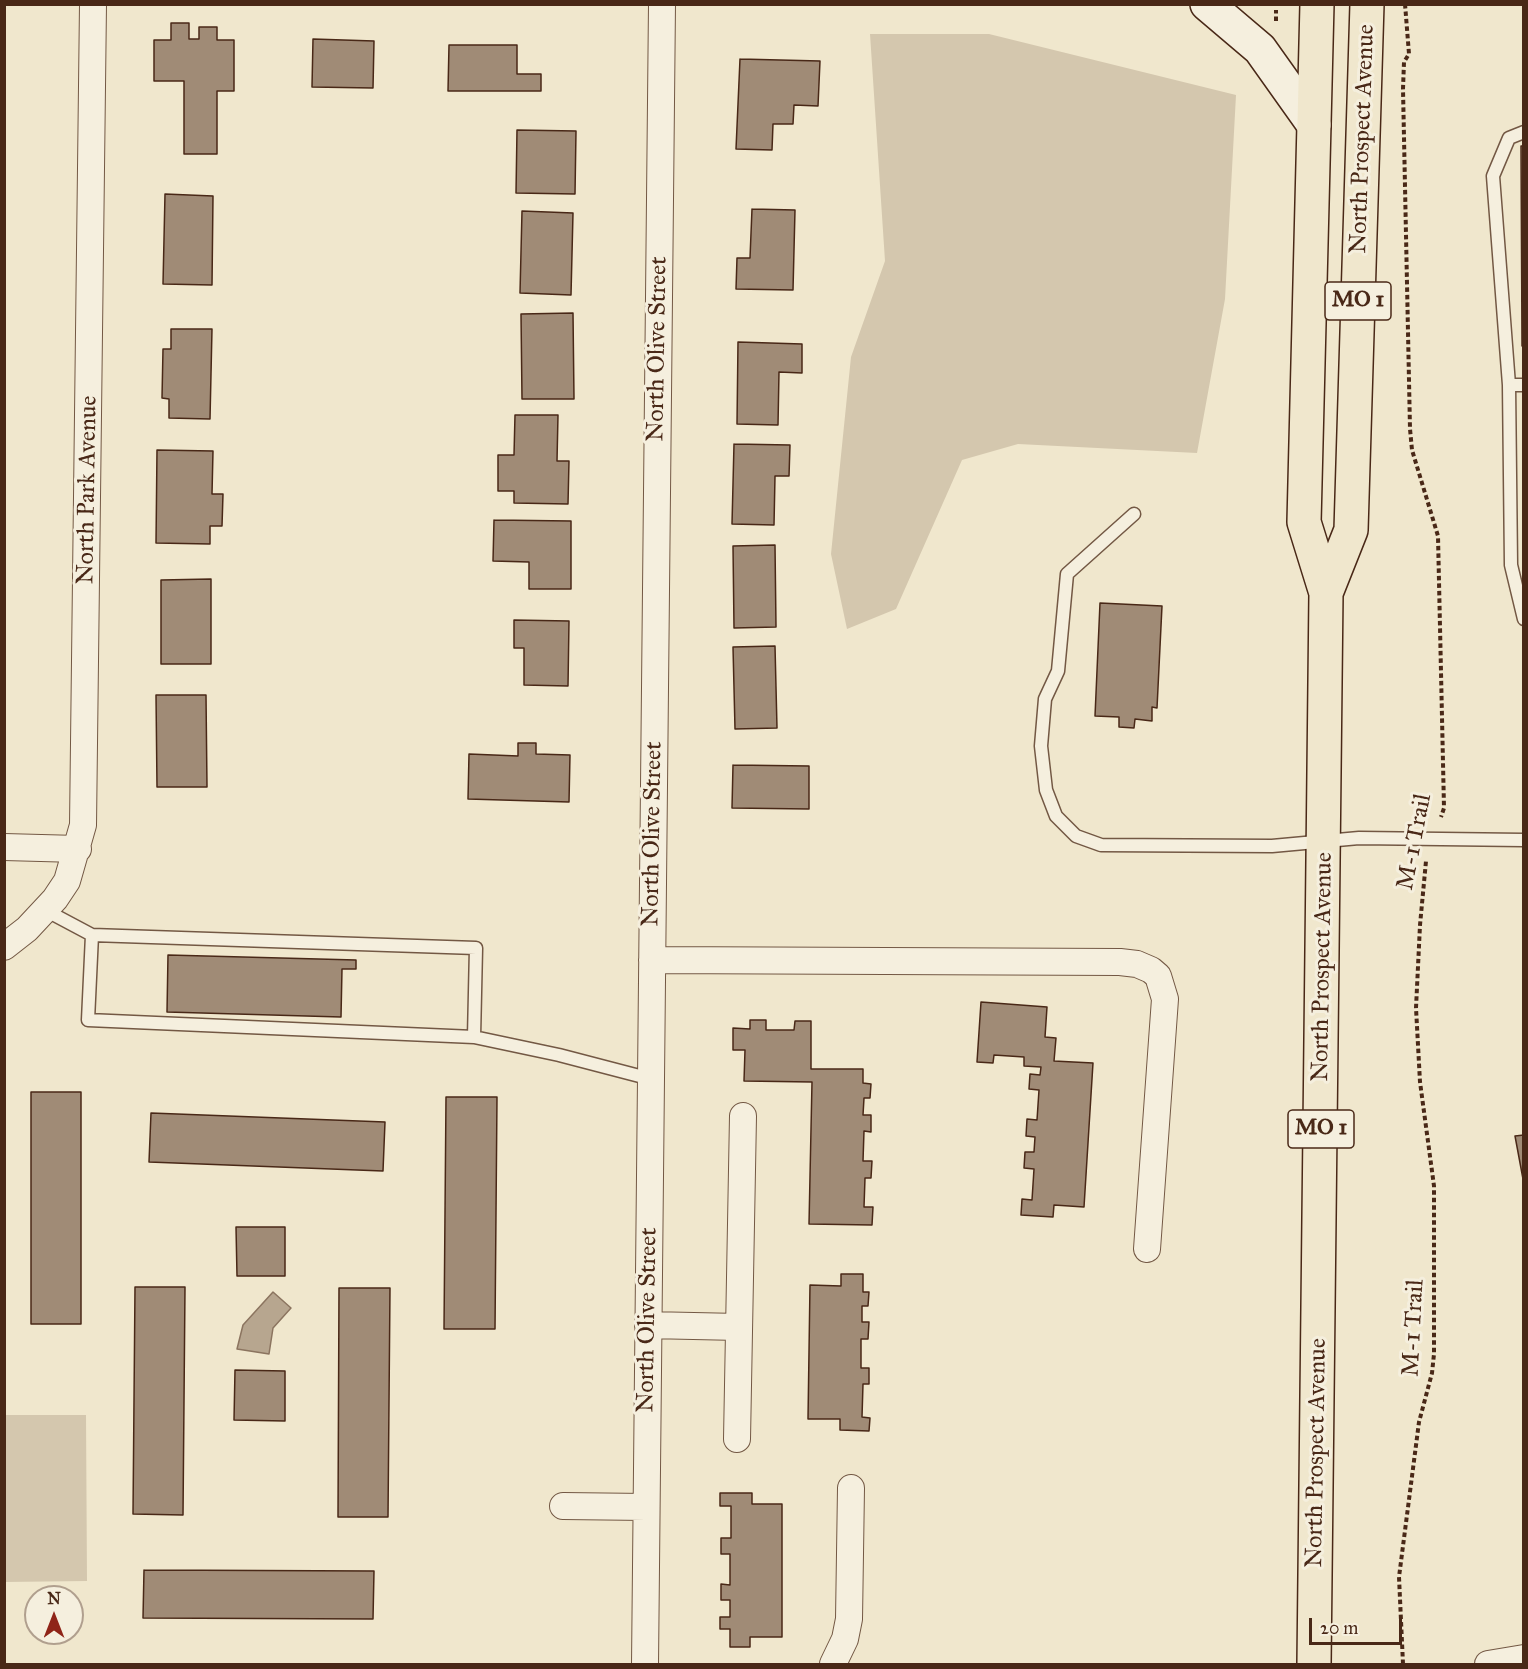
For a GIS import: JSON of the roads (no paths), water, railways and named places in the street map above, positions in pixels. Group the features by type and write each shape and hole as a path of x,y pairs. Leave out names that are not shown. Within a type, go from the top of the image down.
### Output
{"main road":[{"path":"1207,4 1260,49 1314,125"},
{"name":"North Prospect Avenue","path":"1314,1665 1326,593 1304,522 1317,4"},
{"name":"North Prospect Avenue","path":"1326,593 1351,530 1367,4"}],"street":[{"name":"North Park Avenue","path":"4,947 45,910 67,881 78,849 84,805 93,4"},
{"name":"North Olive Street","path":"645,1665 662,4"},
{"path":"4,847 78,849"},
{"path":"652,960 1120,962 1137,964 1151,970 1158,976 1165,999 1147,1249"},
{"path":"737,1439 743,1116"},
{"path":"648,1325 739,1326"},
{"path":"833,1665 845,1639 849,1619 851,1488"},
{"path":"563,1506 646,1507"},
{"path":"1488,1665 1524,1658"}],"lane":[{"path":"1524,132 1509,138 1493,176 1509,385 1510,565 1524,619"},
{"path":"1509,385 1524,385"},
{"path":"1134,514 1068,574 1058,671 1045,699 1041,746 1046,790 1056,816 1076,836 1101,845 1272,846 1324,839 1434,837 1524,840"},
{"path":"45,910 92,935 476,948 474,1037"},
{"path":"92,935 88,1020 474,1037 559,1055 651,1079"}]}
